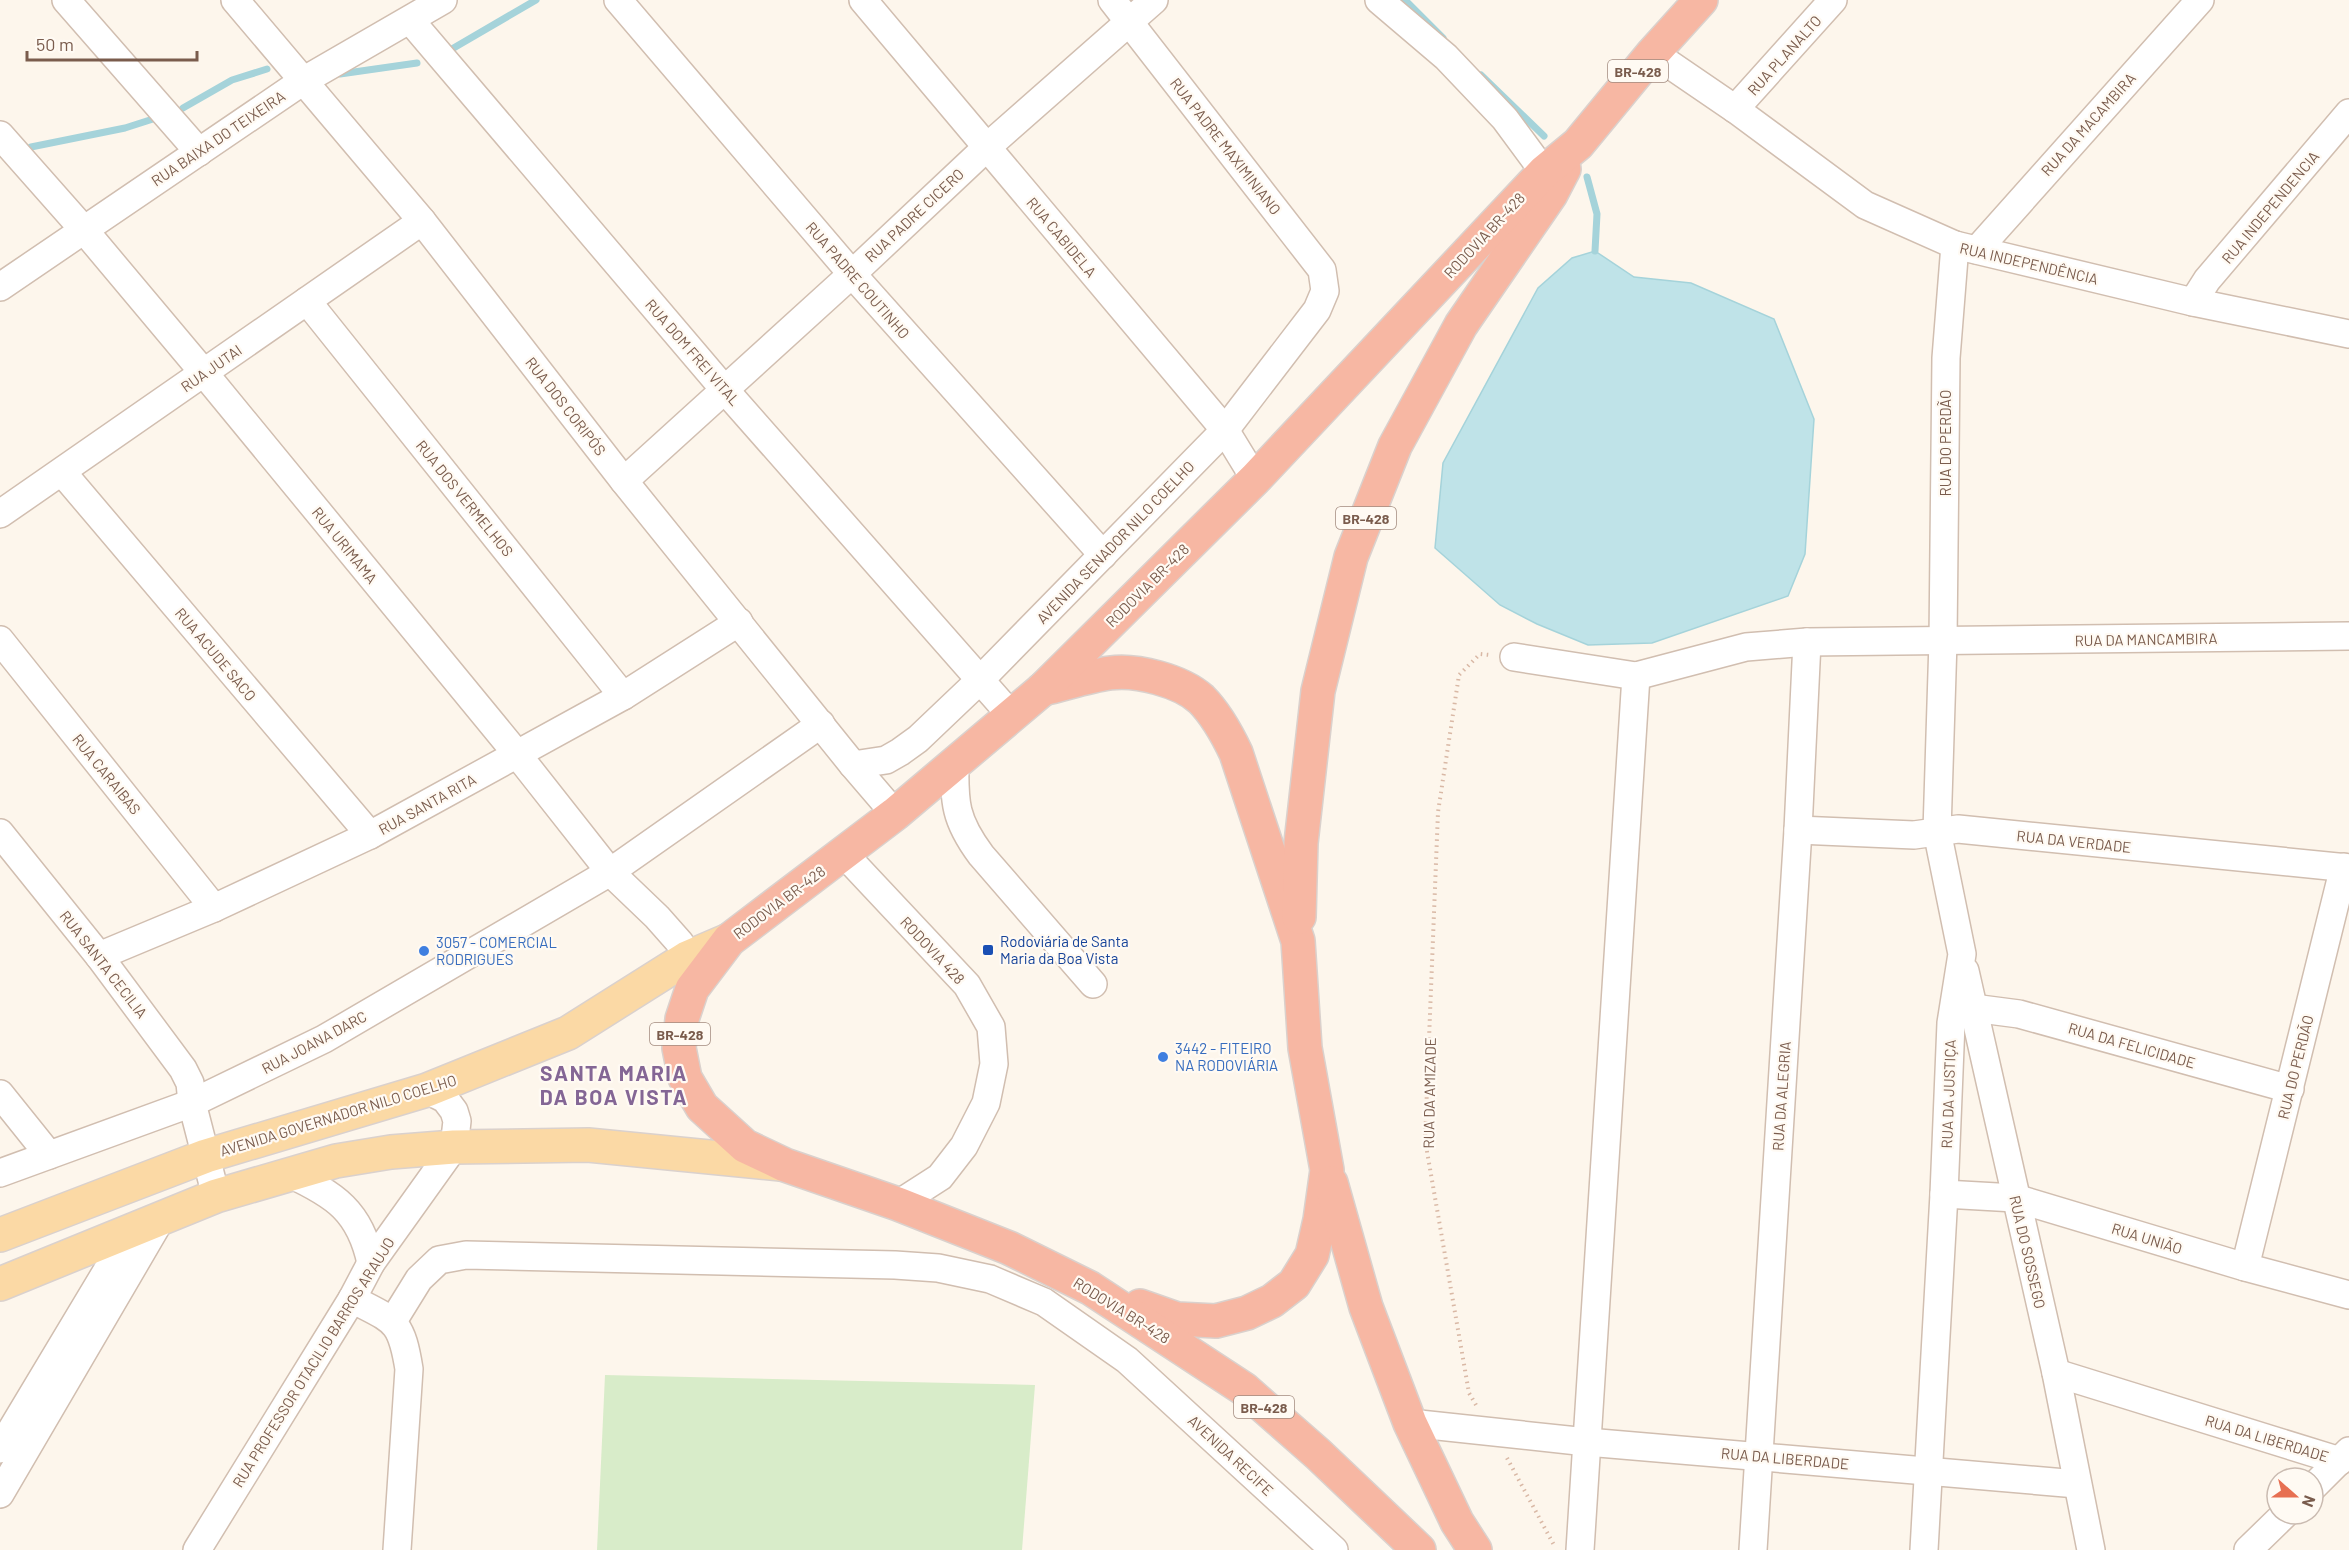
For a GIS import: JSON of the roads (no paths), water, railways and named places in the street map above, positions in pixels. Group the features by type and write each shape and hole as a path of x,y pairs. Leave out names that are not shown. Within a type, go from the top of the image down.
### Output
{"highway":[{"name":"RODOVIA BR-428","path":"1419,1550 1318,1454 1244,1389 1090,1287 1009,1248 898,1204 785,1165 745,1146 702,1107 685,1078 679,1048 682,1019 692,989 729,940 895,814 1043,689 1255,478 1544,172 1578,144 1653,53 1701,0"},
{"name":"RODOVIA BR-428","path":"1298,941 1301,843 1318,691 1351,557 1395,446 1461,325 1551,194 1578,144"},
{"path":"1043,689 1112,672 1142,675 1172,682 1200,698 1224,727 1236,753 1298,941"},
{"name":"BR-428","path":"1298,941 1305,1048 1327,1170 1366,1307 1410,1423 1457,1522 1474,1550"},
{"path":"1090,1287 1177,1319 1216,1322 1247,1313 1272,1301 1294,1284 1312,1255 1327,1170"}],"main road":[{"name":"AVENIDA GOVERNADOR NILO COELHO","path":"0,1235 206,1156 427,1090 568,1033 687,958 729,940"},
{"path":"0,1284 216,1196 336,1161 391,1152 454,1147 588,1145 785,1165"}],"street":[{"path":"66,0 199,152"},
{"name":"RUA DOS CORIPÓS","path":"235,0 422,221 624,481 895,814"},
{"name":"RUA BAIXA DO TEIXEIRA","path":"0,287 303,81 443,0"},
{"name":"RUA PADRE COUTINHO","path":"618,0 852,274 1103,555"},
{"name":"RUA CABIDELA","path":"863,0 1225,430 1255,478"},
{"name":"RUA PADRE MAXIMINIANO","path":"1112,0 1322,270"},
{"name":"RUA PADRE CICERO","path":"624,481 852,274 986,148 1154,0"},
{"path":"1379,0 1446,57 1505,118 1544,172"},
{"name":"RUA PLANALTO","path":"1735,109 1833,0"},
{"name":"RUA DA MACAMBIRA","path":"1966,247 2200,0"},
{"name":"RUA DOM FREI VITAL","path":"410,20 724,389 1011,715"},
{"name":"RUA INDEPENDÊNCIA","path":"1653,53 1735,109 1865,205 1966,247 2193,302 2349,334"},
{"name":"RUA INDEPENDENCIA","path":"2193,302 2208,280 2349,113"},
{"name":"RUA URIMAMA","path":"0,135 84,230 204,373 517,754 610,872 680,943 687,958"},
{"name":"RUA JUTAI","path":"0,514 422,221"},
{"name":"RUA DO PERDÃO","path":"1944,641 1946,358 1966,247"},
{"name":"AVENIDA SENADOR NILO COELHO","path":"853,765 886,760 918,739 980,680 1225,430 1317,310 1325,291 1322,270"},
{"name":"RUA DOS VERMELHOS","path":"307,300 623,696"},
{"name":"RUA ACUDE SACO","path":"62,472 370,835"},
{"name":"RUA SANTA RITA","path":"99,956 214,908 370,835 623,696 739,622"},
{"name":"RUA DA MANCAMBIRA","path":"1636,676 1746,647 1807,642 2349,636"},
{"name":"RUA DA JUSTIÇA","path":"1924,1550 1951,1023 1962,954 1937,831 1944,641"},
{"name":"RUA DA ALEGRIA","path":"1753,1550 1798,830 1807,642"},
{"name":"RUA CARAIBAS","path":"5,656 214,908"},
{"path":"1514,657 1636,676 1582,1550"},
{"path":"610,872 821,724"},
{"path":"956,761 954,795 959,818 968,837 1093,984"},
{"name":"RUA DA VERDADE","path":"1798,830 1914,835 1958,829 2347,867"},
{"name":"RUA SANTA CECILIA","path":"0,833 99,956 183,1069 190,1083 192,1103 216,1196"},
{"name":"RODOVIA 428","path":"844,854 967,985 991,1027 994,1064 986,1103 964,1146 940,1177 898,1204"},
{"name":"RUA DO PERDÃO","path":"2246,1267 2347,867"},
{"name":"RUA JOANA DARC","path":"0,1173 192,1103 324,1039 610,872"},
{"name":"RUA DO SOSSEGO","path":"1962,954 2055,1372 2091,1550"},
{"name":"RUA DA FELICIDADE","path":"1973,1008 2019,1014 2290,1089"},
{"path":"427,1090 445,1099 454,1111 457,1121 454,1147"},
{"path":"0,1094 49,1155"},
{"name":"RUA PROFESSOR OTACILIO BARROS ARAUJO","path":"197,1550 352,1299 371,1263 454,1147"},
{"path":"290,1174 320,1188 343,1206 360,1226 367,1243 371,1263"},
{"name":"RUA UNIÃO","path":"1944,1194 2015,1197 2246,1267 2349,1295"},
{"path":"0,1494 162,1217"},
{"path":"0,1449 132,1229"},
{"name":"AVENIDA RECIFE","path":"393,1321 419,1279 439,1260 466,1255 896,1265 938,1268 990,1279 1044,1302 1127,1360 1334,1550"},
{"path":"352,1299 393,1321 405,1343 409,1369 397,1550"},
{"name":"RUA DA LIBERDADE","path":"2055,1372 2345,1456"},
{"name":"RUA DA LIBERDADE","path":"1410,1423 1587,1442 2077,1484"},
{"path":"2325,1475 2345,1456"},
{"path":"2248,1550 2273,1526"}],"water":[{"path":"1595,251 1634,277 1691,283 1774,319 1814,419 1805,554 1788,596 1652,643 1588,645 1537,624 1500,605 1435,548 1443,463 1538,288 1572,258"}],"waterway":[{"path":"445,53 536,0"},
{"path":"1405,0 1443,38"},
{"path":"340,74 417,63"},
{"path":"183,108 232,80 267,69"},
{"path":"1481,75 1544,136"},
{"path":"31,147 125,128 153,119"},
{"path":"1587,177 1597,214 1595,251"}],"place":[{"name":"Rodoviária de Santa Maria da Boa Vista","path":"988,950"},
{"name":"3057 - COMERCIAL RODRIGUES","path":"424,951"},
{"name":"3442 - FITEIRO NA RODOVIÁRIA","path":"1163,1057"}],"district":[{"name":"SANTA MARIA DA BOA VISTA","path":"614,1084"}]}
